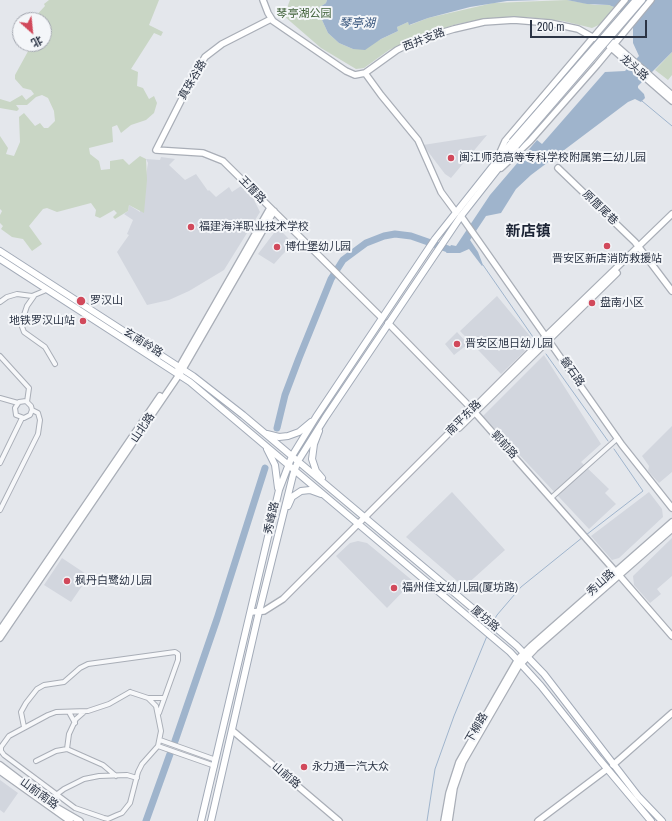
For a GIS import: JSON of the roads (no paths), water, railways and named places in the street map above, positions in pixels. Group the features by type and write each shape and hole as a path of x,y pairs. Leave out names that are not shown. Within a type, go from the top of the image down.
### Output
{"main road":[{"path":"263,0 271,19 349,73 357,75 365,73 419,142 441,192 455,211"},
{"path":"497,159 505,141 625,0"},
{"path":"514,144 636,0"},
{"path":"514,144 642,0"},
{"path":"495,173 530,141 584,80 651,0"},
{"name":"真珠谷路","path":"156,150 205,57 222,44 271,19"},
{"name":"西井支路","path":"365,73 390,54 411,43 454,29 484,22 518,20 550,23 578,29 596,35 613,46"},
{"name":"龙头路","path":"613,46 654,82 672,101"},
{"path":"566,69 574,66 581,67 585,71 584,80"},
{"name":"龙头路","path":"654,82 672,95"},
{"name":"秀峰路","path":"201,821 216,763 279,490 292,456 316,417 435,239 455,211 497,159 514,144"},
{"name":"秀峰路","path":"211,821 233,730 258,614 298,461 324,418 444,240 495,173 514,144"},
{"name":"王厝路","path":"156,150 203,153 218,158 228,165 382,318"},
{"name":"原厝尾巷","path":"558,168 640,249 672,290"},
{"name":"山北路","path":"0,638 179,370 272,210"},
{"name":"南平东路","path":"640,249 672,214"},
{"name":"磐石路","path":"461,216 618,438 672,508"},
{"name":"南平东路","path":"258,614 274,610 282,603 473,411 672,219"},
{"name":"玄南岭路","path":"0,251 179,370 278,445"},
{"name":"玄南岭路","path":"0,259 179,370 273,456"},
{"name":"郭前路","path":"388,323 473,411 672,636"},
{"name":"山北路","path":"0,630 179,370"},
{"path":"261,431 281,437 298,432 316,417"},
{"path":"324,418 314,444 312,459 316,471 329,487"},
{"name":"厦坊路","path":"278,445 491,623 526,655 555,688 638,796 662,821"},
{"path":"273,456 279,490"},
{"name":"厦坊路","path":"273,456 289,464 520,661 651,821"},
{"path":"282,518 290,501 298,493 310,490 324,494"},
{"name":"秀山路","path":"533,648 672,522"},
{"name":"秀山路","path":"617,573 672,529"},
{"path":"250,614 258,614"},
{"name":"下柳路","path":"444,821 449,793 459,762 520,661 533,648"},
{"name":"下柳路","path":"449,821 454,788 466,756 520,661"},
{"path":"613,764 672,714"},
{"name":"山前路","path":"233,730 339,821"},
{"name":"山前南路","path":"0,765 54,806 80,821"},
{"path":"538,821 607,769"},
{"name":"山前南路","path":"0,771 70,821"}],"street":[{"path":"44,291 34,296 22,316 23,328 29,337 45,347 55,364"},
{"path":"0,302 7,296 17,294 34,296"},
{"path":"0,356 29,388 27,402"},
{"path":"0,398 18,403 22,401 27,402 31,406 32,410 40,417 38,434 0,510"},
{"path":"18,403 15,408 15,412 16,415 22,418"},
{"path":"0,463 22,418 30,415 32,410"},
{"path":"551,498 618,438"},
{"path":"24,727 21,712 37,689 44,685 64,682 80,668 88,664 175,652 178,654 178,660 158,713"},
{"path":"148,698 156,706 161,731 160,740 158,746 142,764 130,803 122,813 108,819 98,817 75,808 4,755 1,751 5,739 24,727 56,712 84,712 109,704 130,692 148,698 163,698"},
{"path":"69,712 75,722"},
{"path":"67,749 70,734 75,722 84,712"},
{"path":"160,740 216,763"},
{"path":"158,746 216,763"},
{"path":"36,761 56,751 67,749 103,765 116,776"},
{"path":"56,795 64,789 84,779 99,776 127,775 137,778"}],"water":[{"name":"琴亭湖","path":"327,0 540,0 507,1 470,7 428,18 409,25 408,22 397,27 398,31 381,39 365,50 353,49 339,43 328,33 317,9 326,3"},
{"path":"567,0 672,0 672,52 638,86 645,98 641,102 635,99 628,102 531,175 516,189 501,213 486,216 470,240 478,252 483,265 482,266 469,249 460,253 446,253 451,245 456,246 490,195 537,140 542,144 605,72 625,71 639,56 633,43 633,27 631,21 614,7 609,5 587,4"}],"waterway":[{"path":"642,101 672,126"},
{"path":"277,428 285,395 299,358 331,279 343,260 366,243 384,236 395,234 411,236 448,249"},
{"path":"483,265 533,337"},
{"path":"546,354 608,441"},
{"path":"586,535 643,491 614,449"},
{"path":"175,741 217,619 265,468"},
{"path":"493,622 497,615 521,587 583,537"},
{"path":"427,821 435,769 454,716 487,636"},
{"path":"146,821 170,754"}],"place":[{"name":"闽江师范高等专科学校附属第二幼儿园","path":"451,158"},
{"name":"福建海洋职业技术学校","path":"191,227"},
{"name":"晋安区新店消防救援站","path":"607,246"},
{"name":"博仕堡幼儿园","path":"277,247"},
{"name":"罗汉山","path":"81,301"},
{"name":"盘南小区","path":"592,303"},
{"name":"地铁罗汉山站","path":"83,321"},
{"name":"晋安区旭日幼儿园","path":"457,344"},
{"name":"枫丹白鹭幼儿园","path":"67,581"},
{"name":"福州佳文幼儿园(厦坊路)","path":"394,588"},
{"name":"永力通一汽大众","path":"304,767"}],"district":[{"name":"新店镇","path":"528,232"}],"park label":[{"name":"琴亭湖公园","path":"304,14"}]}
